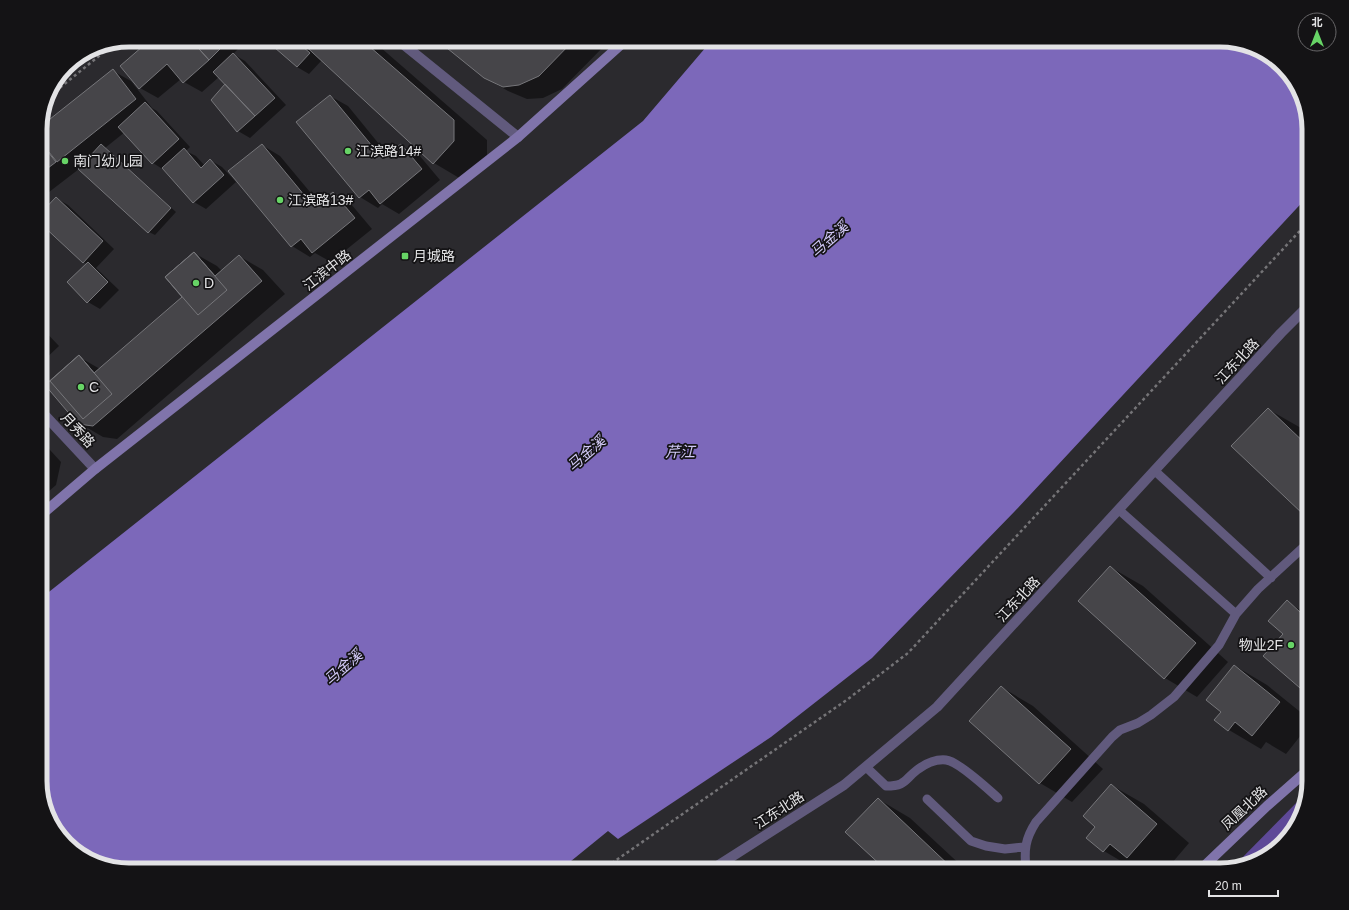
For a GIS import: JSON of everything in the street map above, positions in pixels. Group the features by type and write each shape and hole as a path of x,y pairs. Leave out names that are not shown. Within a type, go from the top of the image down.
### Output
{"main road":[{"name":"江滨中路","path":"47,510 95,469 518,138 618,47"},
{"name":"凤凰北路","path":"1207,863 1267,806 1302,775"}],"street":[{"path":"407,47 518,138"},
{"name":"江东北路","path":"722,863 844,785 937,707 1302,313"},
{"name":"月秀路","path":"47,418 95,469"}],"lane":[{"path":"1154,471 1271,578"},
{"path":"1119,510 1236,614"},
{"path":"1025,863 1024,847 1029,833 1036,822 1112,737 1120,730 1138,723 1151,715 1174,697 1219,645 1236,614 1258,589 1302,549"},
{"path":"866,767 886,786 895,786 905,782 918,769 934,761 948,760 963,768 998,798"},
{"path":"927,799 971,840 992,847 1024,847"}],"path":[{"path":"57,90 106,50"},
{"path":"612,863 848,699 908,653 1302,229"}],"shaded area":[{"path":"1300,800 1294,817 1282,835 1261,852 1252,857 1239,860"}],"water":[{"name":"芹江","path":"706,47 1231,48 1252,53 1266,61 1282,75 1294,93 1298,102 1302,123 1302,203 1015,511 872,658 771,737 618,839 608,831 569,863 129,863 97,857 75,843 64,831 53,813 47,787 47,593 643,121"}],"building":[{"path":"142,47 197,47 209,60 183,83 167,64 139,89 120,66"},
{"path":"197,47 222,47 209,60"},
{"path":"274,47 303,47 310,53 297,67"},
{"path":"307,47 370,47 454,120 454,141 433,164"},
{"path":"446,47 567,47 539,76 519,85 503,87 484,78"},
{"path":"233,53 275,98 255,116 213,72"},
{"path":"113,69 136,99 57,162 47,150 47,121"},
{"path":"225,84 255,116 237,132 211,100"},
{"name":"江滨路14#","path":"330,95 382,158 401,144 422,169 380,204 369,190 359,198 296,122"},
{"path":"145,102 179,139 152,164 118,127"},
{"path":"101,144 171,208 148,233 78,169"},
{"name":"江滨路13#","path":"262,144 314,207 333,192 355,218 312,253 301,239 291,247 228,171"},
{"path":"184,148 201,168 210,159 224,175 193,203 162,168"},
{"path":"47,151 56,162 47,169"},
{"path":"56,197 103,241 83,263 47,230 47,207"},
{"path":"194,252 215,276 239,255 262,281 93,426 78,424 47,387 47,383 79,355 94,373 182,297 165,277"},
{"name":"D","path":"194,252 227,290 198,315 165,277"},
{"path":"88,262 108,282 87,303 67,282"},
{"name":"C","path":"79,355 112,394 83,419 50,381"},
{"path":"1268,408 1302,440 1302,513 1231,446"},
{"path":"1110,566 1196,643 1164,679 1078,601"},
{"name":"物业2F","path":"1287,600 1300,612 1302,610 1302,686 1300,688 1263,656 1283,634 1268,621"},
{"path":"1234,665 1280,702 1252,736 1235,722 1228,731 1214,720 1221,712 1206,700"},
{"path":"1001,686 1071,749 1039,784 969,721"},
{"path":"1111,784 1157,824 1127,858 1110,844 1103,852 1086,838 1095,827 1083,816"},
{"path":"878,798 947,863 878,863 845,832"}],"place":[{"name":"江滨路14#","path":"348,151"},
{"name":"南门幼儿园","path":"65,161"},
{"name":"江滨路13#","path":"280,200"},
{"name":"月城路","path":"405,256"},
{"name":"D","path":"196,283"},
{"name":"C","path":"81,387"},
{"name":"物业2F","path":"1291,645"}],"water label":[{"name":"马金溪","path":"829,239"},
{"name":"马金溪","path":"586,453"},
{"name":"马金溪","path":"343,667"}]}
